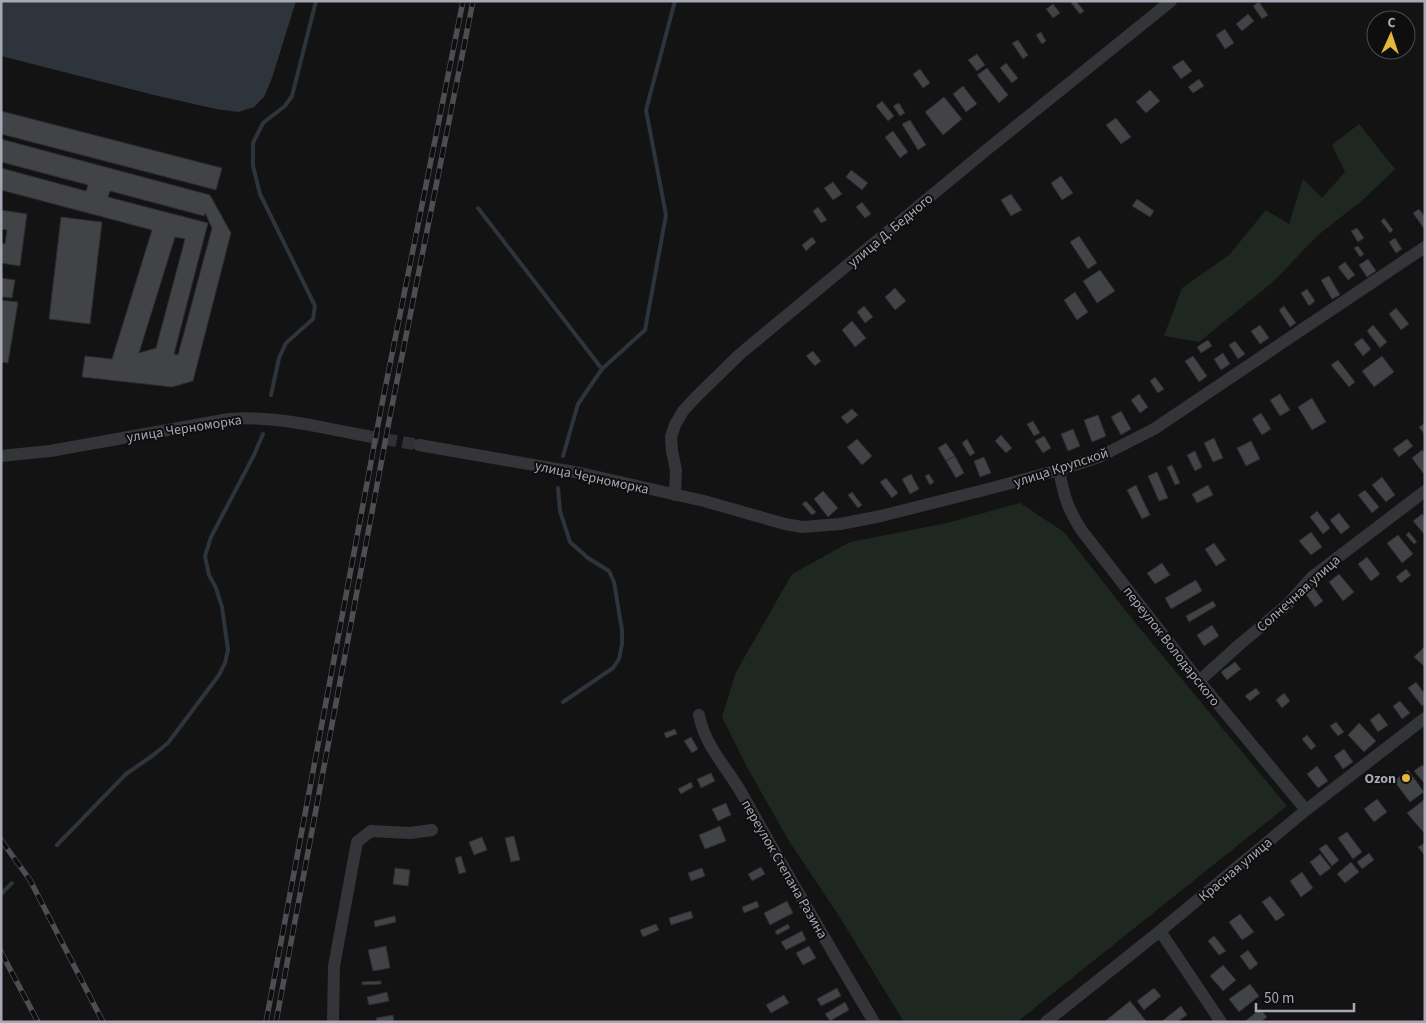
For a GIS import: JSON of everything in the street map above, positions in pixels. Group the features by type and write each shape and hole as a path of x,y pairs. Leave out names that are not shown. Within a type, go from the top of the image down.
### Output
{"street":[{"name":"улица Д. Бедного","path":"675,495 676,470 671,438 675,425 696,397 740,354 984,152 1171,1"},
{"name":"улица Крупской","path":"675,495 724,506 785,524 802,527 820,527 882,516 1059,470 1099,457 1154,428 1425,247"},
{"name":"улица Черноморка","path":"1,456 50,451 247,417 290,422 367,436"},
{"name":"улица Черноморка","path":"419,445 580,474 675,495"},
{"name":"переулок Володарского","path":"1059,470 1064,497 1070,513 1082,532 1199,681 1306,810"},
{"name":"Солнечная улица","path":"1199,681 1288,604 1312,577 1425,491"},
{"name":"переулок Степана Разина","path":"699,715 702,729 709,745 740,791 874,1022"},
{"name":"Красная улица","path":"1046,1022 1160,931 1306,810 1425,718"},
{"path":"333,1022 334,966 357,842 371,831 410,833 432,830"},
{"path":"1160,931 1221,1022"}],"shaded area":[{"path":"1,1 296,1 272,78 264,97 254,107 238,112 154,95 1,56"},
{"path":"1359,124 1395,169 1364,199 1317,236 1274,281 1199,342 1164,336 1182,288 1229,255 1266,210 1289,224 1303,179 1322,198 1345,172 1332,145"},
{"path":"1020,503 1064,532 1133,620 1287,806 1017,1022 904,1022 841,919 789,841 748,769 722,717 736,672 792,574 850,542 947,523"}],"building":[{"path":"1074,1 1084,11 1080,14 1071,3"},
{"path":"1259,2 1268,15 1262,19 1253,6"},
{"path":"1053,4 1060,13 1053,18 1046,9"},
{"path":"1248,14 1254,21 1242,31 1236,24"},
{"path":"1225,29 1234,43 1225,49 1216,35"},
{"path":"1041,32 1046,41 1042,44 1036,35"},
{"path":"1018,40 1028,55 1023,59 1012,43"},
{"path":"977,54 985,65 977,71 968,60"},
{"path":"1183,60 1192,71 1181,79 1172,67"},
{"path":"1006,63 1018,78 1012,83 1000,68"},
{"path":"987,68 1008,95 999,103 977,75"},
{"path":"920,69 930,83 923,88 913,74"},
{"path":"1199,79 1204,86 1193,93 1188,87"},
{"path":"963,86 977,104 966,112 953,94"},
{"path":"1150,90 1160,101 1146,113 1136,102"},
{"path":"944,97 962,119 943,135 925,112"},
{"path":"882,101 894,116 888,121 876,106"},
{"path":"899,103 905,113 900,116 893,106"},
{"path":"1,111 222,168 216,190 1,134"},
{"path":"1116,118 1131,137 1121,144 1106,125"},
{"path":"910,120 926,145 918,150 902,124"},
{"path":"893,131 908,152 900,158 885,137"},
{"path":"1,139 210,195 231,233 193,381 172,387 82,377 85,356 112,359 152,230 1,190 1,168 86,191 88,185 1,162","holes":["110,191 204,216 205,213 212,228 178,355 174,354 208,223 108,197","175,237 185,239 156,348 139,353"]},
{"path":"851,170 868,183 862,190 846,177"},
{"path":"1061,176 1073,193 1062,200 1051,183"},
{"path":"833,182 842,194 833,200 824,188"},
{"path":"1011,194 1022,210 1011,216 1001,200"},
{"path":"1137,199 1154,211 1150,217 1132,206"},
{"path":"862,202 871,214 865,218 856,207"},
{"path":"818,207 827,220 821,223 813,211"},
{"path":"1419,209 1425,217 1425,230 1413,213"},
{"path":"1,210 27,214 20,266 1,263 1,243 5,244 7,230 1,229"},
{"path":"61,217 102,222 90,324 49,319"},
{"path":"1384,218 1393,230 1390,233 1381,221"},
{"path":"1357,228 1364,238 1358,242 1351,231"},
{"path":"1079,236 1097,263 1088,269 1070,242"},
{"path":"812,237 816,242 806,251 802,245"},
{"path":"1395,238 1402,249 1396,253 1389,242"},
{"path":"1358,246 1364,254 1360,257 1354,248"},
{"path":"1368,259 1376,271 1367,277 1359,265"},
{"path":"1345,262 1355,275 1348,280 1338,267"},
{"path":"1100,270 1115,291 1097,303 1083,281"},
{"path":"1329,276 1340,295 1332,299 1321,280"},
{"path":"1,278 15,280 12,298 1,297"},
{"path":"895,288 906,301 895,310 885,297"},
{"path":"1307,289 1315,301 1309,306 1301,293"},
{"path":"1075,292 1088,312 1077,320 1064,300"},
{"path":"1,300 18,302 8,363 1,362"},
{"path":"864,306 873,317 865,323 857,312"},
{"path":"1284,306 1296,323 1290,327 1279,310"},
{"path":"1396,308 1409,324 1401,330 1389,314"},
{"path":"852,321 866,338 855,347 842,330"},
{"path":"1260,325 1269,338 1260,344 1251,331"},
{"path":"1373,325 1387,342 1380,348 1367,331"},
{"path":"1362,338 1371,349 1363,356 1354,344"},
{"path":"1208,340 1212,346 1201,353 1197,347"},
{"path":"1235,341 1245,354 1238,359 1229,345"},
{"path":"813,351 821,361 815,366 806,356"},
{"path":"1223,353 1230,364 1221,370 1214,359"},
{"path":"1193,356 1207,376 1199,382 1185,361"},
{"path":"1382,356 1394,372 1374,387 1362,371"},
{"path":"1338,360 1355,382 1349,387 1331,365"},
{"path":"1155,377 1164,389 1158,393 1150,381"},
{"path":"1139,394 1148,407 1140,413 1131,400"},
{"path":"1280,394 1290,410 1280,416 1270,400"},
{"path":"1312,398 1326,422 1312,430 1298,407"},
{"path":"852,409 858,415 847,424 841,417"},
{"path":"1121,411 1131,429 1121,435 1111,417"},
{"path":"1261,413 1271,429 1262,435 1252,419"},
{"path":"1098,415 1106,436 1092,442 1084,420"},
{"path":"1033,421 1040,433 1034,436 1027,424"},
{"path":"1425,423 1425,435 1419,427"},
{"path":"1073,429 1080,446 1068,451 1061,434"},
{"path":"1001,435 1012,448 1006,453 995,441"},
{"path":"1044,436 1051,448 1043,453 1035,441"},
{"path":"1214,438 1223,458 1213,462 1204,443"},
{"path":"857,439 872,456 862,465 847,447"},
{"path":"967,439 975,453 970,456 962,443"},
{"path":"1407,439 1413,446 1399,457 1393,449"},
{"path":"1251,441 1260,459 1246,466 1237,448"},
{"path":"946,443 955,456 946,461 938,448"},
{"path":"1422,450 1425,453 1425,472 1423,473 1412,458"},
{"path":"1195,451 1202,467 1195,471 1187,455"},
{"path":"955,456 964,473 956,478 946,461"},
{"path":"984,457 991,473 980,477 974,461"},
{"path":"1172,465 1180,483 1175,485 1167,467"},
{"path":"1157,472 1168,498 1159,501 1148,476"},
{"path":"911,474 919,489 910,494 902,479"},
{"path":"929,474 934,482 930,485 925,476"},
{"path":"1382,477 1395,495 1386,502 1372,485"},
{"path":"886,478 898,493 892,498 880,482"},
{"path":"1136,485 1150,515 1142,519 1127,490"},
{"path":"1208,485 1213,495 1197,503 1192,494"},
{"path":"1365,490 1379,507 1372,513 1358,495"},
{"path":"823,491 838,508 828,517 814,499"},
{"path":"852,492 862,505 858,508 848,495"},
{"path":"806,501 816,512 812,515 802,504"},
{"path":"1317,511 1330,528 1323,534 1310,517"},
{"path":"1339,513 1350,527 1341,534 1330,520"},
{"path":"1422,514 1425,517 1424,534 1413,521"},
{"path":"1311,532 1322,547 1311,555 1299,541"},
{"path":"1409,532 1417,542 1414,544 1406,535"},
{"path":"1398,535 1413,554 1402,563 1387,543"},
{"path":"1214,543 1226,560 1216,566 1205,549"},
{"path":"1367,557 1380,574 1371,581 1358,564"},
{"path":"1162,563 1170,575 1155,584 1147,573"},
{"path":"1406,569 1411,575 1401,583 1396,577"},
{"path":"1339,574 1354,592 1343,601 1329,582"},
{"path":"1196,580 1202,591 1171,609 1165,598"},
{"path":"1313,587 1323,601 1315,607 1305,593"},
{"path":"1213,601 1216,606 1189,622 1186,616"},
{"path":"1212,625 1219,636 1204,646 1197,635"},
{"path":"1425,646 1425,667 1414,657"},
{"path":"1235,662 1241,669 1227,680 1221,672"},
{"path":"1416,682 1425,694 1425,704 1422,706 1408,688"},
{"path":"1256,688 1260,693 1250,701 1245,696"},
{"path":"1284,693 1290,701 1282,708 1276,700"},
{"path":"1400,701 1410,713 1402,719 1393,706"},
{"path":"1379,713 1388,725 1378,732 1370,720"},
{"path":"1336,722 1344,732 1338,736 1330,726"},
{"path":"1359,723 1376,741 1364,752 1348,735"},
{"path":"675,729 677,734 666,738 664,733"},
{"path":"1307,735 1316,746 1311,750 1302,739"},
{"path":"691,737 698,749 692,753 684,741"},
{"path":"1344,749 1353,762 1343,769 1334,756"},
{"path":"1422,765 1425,768 1425,784 1414,771"},
{"path":"1317,766 1328,781 1318,788 1307,774"},
{"path":"1408,770 1424,792 1410,802 1394,781"},
{"path":"711,773 715,781 701,788 697,779"},
{"path":"691,782 693,787 681,794 678,789"},
{"path":"1377,799 1387,812 1374,822 1364,809"},
{"path":"1425,799 1425,834 1407,813"},
{"path":"726,803 731,815 718,821 712,809"},
{"path":"720,826 726,841 705,849 699,835"},
{"path":"1347,832 1362,852 1353,859 1338,838"},
{"path":"514,836 520,860 511,862 505,838"},
{"path":"482,837 487,850 474,855 469,842"},
{"path":"1425,843 1425,856 1418,847"},
{"path":"1326,844 1339,860 1332,866 1319,849"},
{"path":"1369,853 1374,860 1362,869 1357,862"},
{"path":"1320,854 1331,868 1320,876 1310,862"},
{"path":"461,856 466,872 459,874 455,858"},
{"path":"1351,862 1359,872 1345,883 1337,874"},
{"path":"761,867 765,874 752,881 748,874"},
{"path":"395,868 410,870 408,886 393,884"},
{"path":"702,868 705,876 691,881 688,873"},
{"path":"1302,872 1313,888 1301,897 1290,881"},
{"path":"1270,896 1285,915 1276,921 1262,902"},
{"path":"757,901 759,907 744,913 742,907"},
{"path":"787,901 793,913 770,925 764,913"},
{"path":"691,911 693,918 671,925 669,918"},
{"path":"1240,914 1254,932 1242,940 1229,922"},
{"path":"395,916 396,922 375,927 374,921"},
{"path":"656,924 659,930 643,937 640,930"},
{"path":"788,924 790,928 777,935 775,931"},
{"path":"802,931 806,940 786,950 781,942"},
{"path":"1214,936 1226,951 1219,955 1208,941"},
{"path":"386,946 390,968 373,971 368,950"},
{"path":"809,946 816,958 803,965 796,953"},
{"path":"1248,950 1258,964 1250,970 1240,956"},
{"path":"1223,965 1236,980 1223,991 1210,976"},
{"path":"381,981 381,984 362,985 362,982"},
{"path":"1250,984 1259,996 1239,1012 1229,999"},
{"path":"837,988 841,996 821,1006 817,999"},
{"path":"1154,988 1161,996 1144,1010 1137,1001"},
{"path":"387,992 389,1001 369,1005 367,997"},
{"path":"784,995 789,1003 771,1013 766,1005"},
{"path":"1130,1001 1147,1022 1104,1022"},
{"path":"845,1002 849,1010 830,1021 825,1014"},
{"path":"1181,1006 1187,1015 1177,1022 1161,1022"},
{"path":"1260,1009 1267,1017 1261,1022 1244,1022"},
{"path":"393,1015 394,1021 377,1022 376,1018"}],"waterway":[{"path":"271,395 279,358 286,343 313,319 315,306 260,194 253,166 253,143 263,123 285,106 292,96 316,1"},
{"path":"563,456 578,404 602,369 645,330 666,215 646,110 675,1"},
{"path":"478,208 602,369"},
{"path":"57,845 126,774 168,743 219,675 225,663 228,650 222,607 216,588 209,575 205,556 211,537 263,434"},
{"path":"558,488 560,511 570,542 588,558 609,571 614,582 622,630 619,659 613,668 563,702"},
{"path":"1,894 12,883"}],"tunnel":[{"path":"367,436 419,445"}],"railway":[{"path":"266,1022 380,414 463,1"},
{"path":"276,1022 390,416 473,1"},
{"path":"1,840 30,880 103,1022"},
{"path":"1,952 38,1022"}],"place":[{"name":"Ozon","path":"1406,778"}]}
